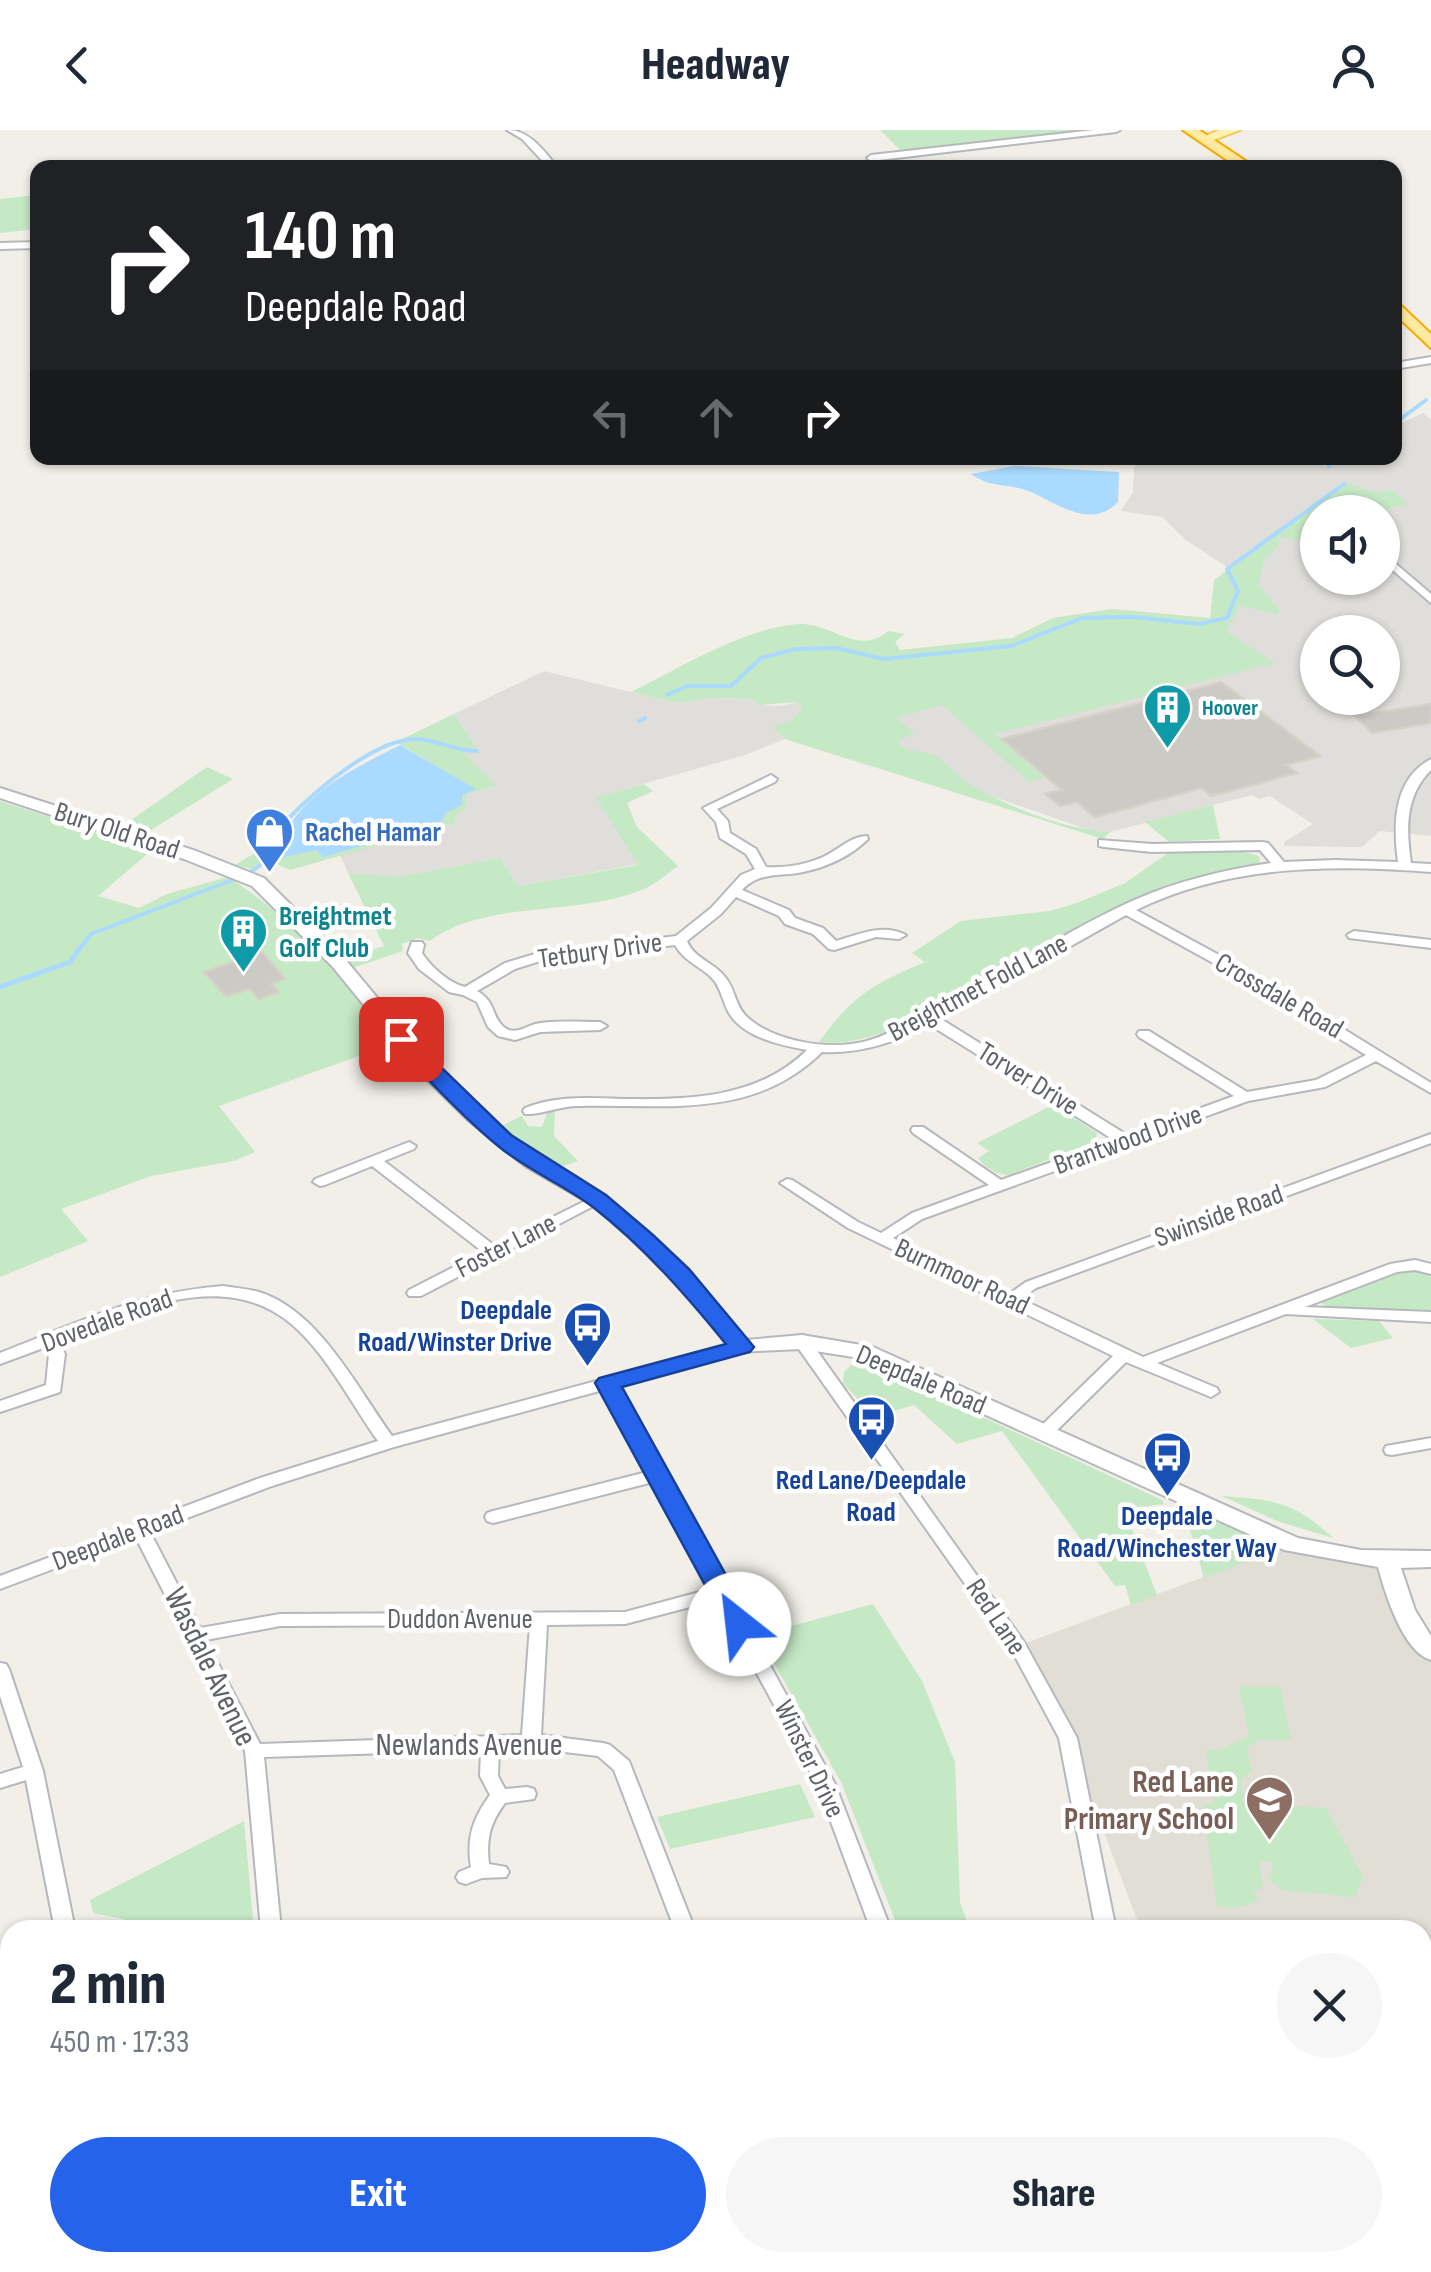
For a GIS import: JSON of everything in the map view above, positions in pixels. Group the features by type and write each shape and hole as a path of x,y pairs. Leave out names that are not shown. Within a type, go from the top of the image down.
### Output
{"highway":[{"path":"1190,130 1238,160"},
{"path":"1402,312 1431,343"}],"main road":[{"path":"1206,139 1233,130"}],"street":[{"path":"512,130 525,137 547,160"},
{"path":"871,158 1116,130"},
{"path":"0,246 30,245"},
{"path":"1402,365 1431,360"},
{"path":"1400,572 1431,600"},
{"path":"1405,866 1401,809 1406,791 1431,763"},
{"path":"773,779 710,808 722,821 724,836 752,852 762,871 808,869 842,854 865,838"},
{"name":"Bury Old Road","path":"0,793 255,880 338,962 424,1066 475,1116 532,1162 598,1200"},
{"path":"1104,843 1152,848 1263,846 1281,866"},
{"name":"Breightmet Fold Lane","path":"817,1049 871,1044 1005,980 1072,937 1125,910 1201,880 1281,866 1343,863 1431,868"},
{"name":"Tetbury Drive","path":"467,991 510,966 535,958 680,940 716,912 746,878 762,871"},
{"path":"734,891 784,914 790,922 818,931 835,950 875,933 902,934"},
{"name":"Crossdale Road","path":"1125,910 1252,978 1431,1089"},
{"path":"1354,936 1412,947 1431,944"},
{"name":"Tetbury Drive","path":"680,940 691,961 719,976 742,1020 817,1049"},
{"path":"417,945 415,953 424,966 454,989 482,1000 495,1027 515,1036 538,1028 604,1025"},
{"name":"Torver Drive","path":"929,1018 1126,1141"},
{"path":"1144,1034 1245,1097"},
{"path":"530,1111 555,1102 651,1103 725,1096 769,1085 800,1070 817,1049"},
{"name":"Brantwood Drive","path":"882,1239 907,1221 1000,1186 1245,1097 1311,1087 1378,1055"},
{"path":"918,1130 1000,1186"},
{"name":"Swinside Road","path":"1010,1300 1031,1285 1431,1138"},
{"path":"320,1182 409,1146"},
{"path":"960,1158 976,1150"},
{"path":"374,1161 492,1252"},
{"name":"Burnmoor Road","path":"788,1183 839,1217 882,1239 1124,1355 1206,1384"},
{"path":"598,1200 681,1274 742,1347"},
{"name":"Foster Lane","path":"415,1293 598,1200"},
{"path":"1142,1362 1395,1267 1415,1264 1431,1269"},
{"name":"Dovedale Road","path":"0,1358 146,1301 176,1294 233,1293 264,1301 290,1314 388,1443"},
{"path":"1283,1310 1431,1317"},
{"path":"0,1408 54,1388 57,1354 51,1341"},
{"name":"Deepdale Road","path":"0,1583 140,1529 388,1443 742,1347 802,1342 865,1352 1292,1544 1388,1562 1431,1559"},
{"name":"Red Lane","path":"802,1342 1018,1646 1068,1738 1104,1920"},
{"path":"1044,1434 1124,1355"},
{"name":"Winster Drive","path":"607,1383 826,1784 877,1920"},
{"path":"1392,1450 1431,1443"},
{"path":"493,1517 658,1476"},
{"name":"Wasdale Avenue","path":"140,1529 254,1750 271,1920"},
{"path":"1388,1562 1398,1603 1410,1628 1431,1652"},
{"name":"Duddon Avenue","path":"196,1636 241,1624 280,1620 625,1618 722,1592"},
{"path":"531,1741 539,1619"},
{"path":"0,1668 34,1771 63,1920"},
{"name":"Newlands Avenue","path":"254,1750 531,1741 603,1750 622,1766 681,1920"},
{"path":"490,1744 489,1776 500,1796"},
{"path":"0,1781 34,1771"},
{"path":"482,1873 475,1834 482,1818 500,1796 527,1794"}],"shaded area":[{"path":"1423,413 1431,420 1431,836 1380,831 1362,847 1284,846 1284,842 1313,824 1270,796 1259,799 1252,795 1110,832 1089,830 997,798 988,802 785,739 745,755 597,797 639,864 518,886 500,858 398,877 373,877 348,873 340,855 455,823 456,814 466,809 465,795 495,787 466,755 465,749 475,746 454,714 544,671 676,703 714,698 750,699 760,705 780,706 798,702 802,708 792,720 1226,632 1239,605 1280,610 1259,585 1264,562 1280,544 1277,536 1230,569 1186,540 1162,517 1121,511 1133,492 1134,467 1324,465 1329,469 1330,465 1402,465 1402,423"},
{"name":"Red Lane Primary School","path":"1292,1544 1388,1562 1431,1652 1431,1920 1137,1920 1068,1738 1018,1646"}],"green space":[{"path":"880,130 1102,130 902,152"},
{"path":"30,196 30,230 0,233 0,199"},
{"path":"1343,482 1374,492 1392,490 1398,495 1326,495"},
{"path":"1300,515 1300,540 1277,536 1280,544 1264,562 1259,585 1280,610 1277,614 1239,606 1227,632 1275,663 994,734 1045,778 1029,782 942,705 896,718 915,734 899,739 901,746 936,756 968,783 1018,808 1055,822 1110,832 1103,839 785,739 772,727 792,720 802,708 798,702 760,705 750,699 714,698 676,703 631,692 734,641 799,624 855,640 877,638 888,631 905,634 895,642 900,650 1012,638 1053,618 1112,609 1210,618 1214,580"},
{"path":"454,714 476,747 465,749 466,755 497,786 465,795 466,809 456,814 455,823 290,870 272,862 251,869 235,865 260,850 284,821 287,824 271,854 280,858 446,813 461,795 475,789 396,742"},
{"path":"207,767 233,779 146,833 124,825"},
{"path":"644,784 653,791 627,803 637,827 678,866 650,886 593,903 479,919 429,941 418,938 402,944 403,951 353,968 345,959 384,946 348,873 398,877 500,858 518,886 638,865 596,797"},
{"name":"Breightmet Golf Club","path":"0,801 152,850 98,896 139,908 167,894 228,877 296,931 395,1043 219,1106 255,1152 234,1161 151,1176 61,1209 88,1241 0,1277"},
{"path":"1213,805 1220,839 1169,842 1145,822"},
{"path":"1171,851 1244,852 1259,856 1260,862 1170,884 1111,909 981,986 912,1021 847,1042 819,1042 853,1002 891,977 925,962 912,953 961,921 1050,911 1077,903 1125,883"},
{"path":"1053,1105 1097,1133 1096,1141 1009,1175 992,1170 978,1158 989,1151 977,1143"},
{"path":"555,1107 554,1136 578,1161 555,1169 499,1127 522,1116 528,1126 542,1127 548,1110"},
{"path":"1402,1270 1420,1270 1431,1277 1431,1311 1329,1308 1320,1302"},
{"path":"1313,1319 1379,1321 1393,1338 1351,1348"},
{"path":"851,1365 922,1389 1162,1500 1164,1504 1124,1509 1157,1595 1131,1605 1125,1585 1115,1586 1002,1431 957,1444 914,1405 874,1417 843,1383 844,1372"},
{"path":"1180,1495 1292,1544 1204,1578"},
{"path":"1222,1496 1282,1505 1306,1516 1333,1538 1277,1521"},
{"path":"873,1604 922,1681 955,1762 960,1902 966,1920 895,1920 841,1782 758,1635"},
{"path":"1239,1687 1280,1687 1291,1740 1259,1740 1247,1747 1251,1771 1241,1780 1245,1804 1326,1808 1363,1877 1355,1897 1281,1890 1269,1879 1268,1874 1273,1874 1271,1862 1259,1861 1263,1888 1253,1892 1259,1900 1240,1907 1217,1907 1203,1804 1214,1804 1206,1750 1219,1750 1249,1736"},
{"path":"800,1784 815,1817 670,1849 657,1817"},
{"path":"244,1821 253,1920 124,1920 93,1913 90,1900"}],"water":[{"path":"1014,466 1119,472 1118,502 1097,514 1074,512 1023,489 987,482 971,474"},
{"path":"400,745 476,789 462,795 462,805 446,813 440,823 323,857 317,850 280,858 271,854 296,816 325,788"}],"building":[{"name":"Hoover","path":"1221,682 1320,756 1286,765 1297,773 1211,796 1202,788 1095,817 1077,802 1060,806 1045,794 1062,790 1002,739"},
{"path":"1431,704 1431,723 1372,733 1355,716 1400,715 1400,709"},
{"name":"Breightmet Golf Club","path":"262,952 285,979 271,984 279,992 259,999 250,989 226,996 204,972"}],"waterway":[{"path":"1402,418 1426,400"},
{"path":"667,695 687,686 731,686 761,658 796,649 836,648 884,659 1011,646 1082,618 1133,617 1199,624 1227,618 1238,591 1227,569 1344,484"},
{"path":"639,721 645,718"},
{"path":"291,828 286,821 312,796 346,769 382,748 416,739 477,751"},
{"path":"78,951 91,934 248,874 277,853"},
{"path":"0,987 70,962 80,948"}],"place":[{"name":"Hoover","path":"1167,750"},
{"name":"Rachel Hamar","path":"270,874"},
{"name":"Breightmet Golf Club","path":"244,974"},
{"name":"Deepdale Road/Winster Drive","path":"587,1368"},
{"name":"Red Lane/Deepdale Road","path":"871,1462"},
{"name":"Deepdale Road/Winchester Way","path":"1167,1498"},
{"name":"Red Lane Primary School","path":"1269,1842"}],"route":[{"path":"401,1039 424,1066 503,1140 532,1162 598,1200 645,1240 681,1274 742,1347 607,1383 739,1624"}]}
